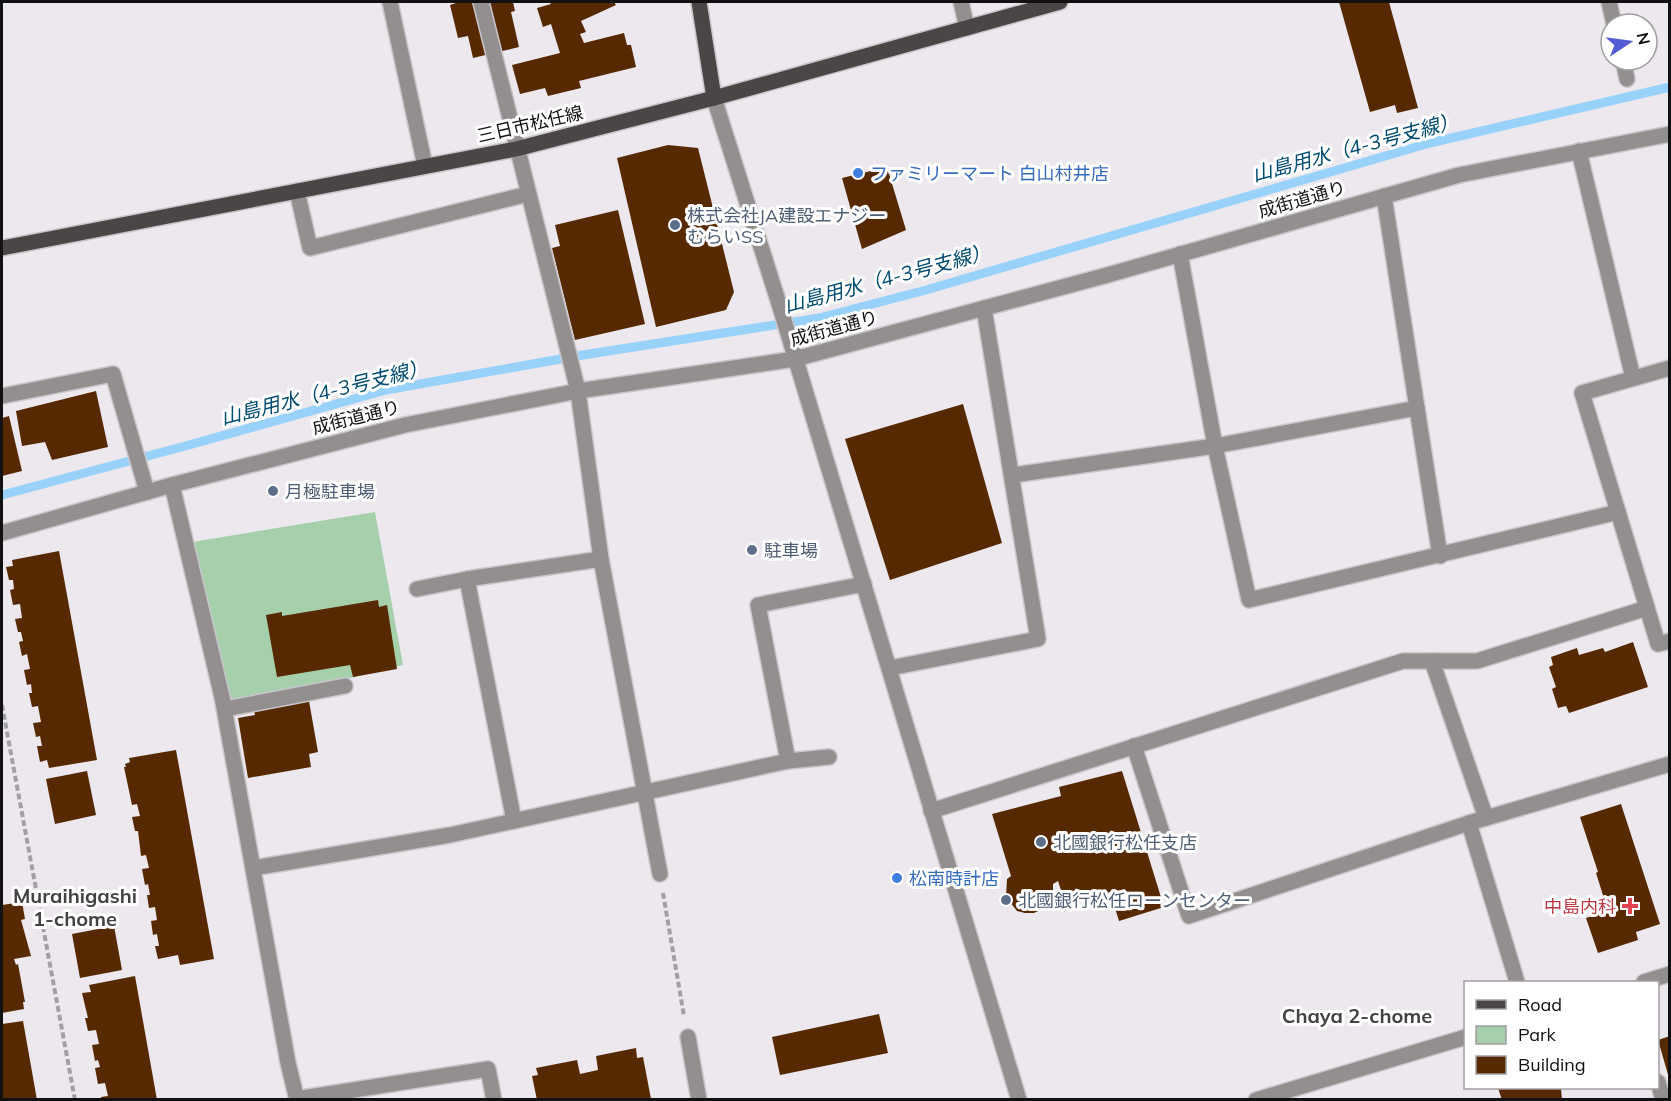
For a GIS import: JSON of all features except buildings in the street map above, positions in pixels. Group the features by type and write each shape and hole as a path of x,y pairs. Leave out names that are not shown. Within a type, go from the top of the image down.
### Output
{"main road":[{"path":"699,2 714,98"},
{"name":"三日市松任線","path":"2,248 516,149 714,98 1060,2"}],"street":[{"path":"390,2 425,166"},
{"path":"481,2 578,391 601,559 660,874"},
{"path":"961,2 967,28"},
{"path":"1626,72 1627,79"},
{"path":"714,98 890,668 1019,1100"},
{"name":"成街道通り","path":"2,533 145,485 172,485 405,425 578,391 795,359 1459,175 1670,134"},
{"path":"1579,151 1633,378"},
{"path":"297,191 310,248 528,194"},
{"path":"1384,196 1440,556"},
{"path":"1179,254 1215,446 1249,600 1618,512"},
{"path":"890,668 1038,639 984,308"},
{"path":"1670,368 1582,393 1658,644 1670,641"},
{"path":"2,396 113,374 145,485"},
{"path":"1012,476 1215,446 1417,408"},
{"path":"172,485 198,587 225,709 296,1099 488,1069 494,1100"},
{"path":"417,589 467,579 601,559"},
{"path":"467,579 514,821"},
{"path":"788,761 758,604 864,584"},
{"path":"931,810 1403,661 1477,661 1647,608"},
{"path":"1432,661 1486,818"},
{"path":"225,709 345,686"},
{"path":"1134,746 1189,916 1469,823 1670,764"},
{"path":"253,868 450,835 788,761 829,757"},
{"path":"1469,823 1517,981"},
{"path":"1647,981 1670,974"},
{"path":"688,1037 699,1100"},
{"path":"1256,1100 1464,1038"}],"path":[{"path":"2,705 75,1100"},
{"path":"660,874 688,1037"}],"green space":[{"path":"375,512 403,665 231,708 192,542"}],"waterway":[{"name":"山島用水（4-3号支線）","path":"2,495 386,390 583,355 819,318 926,290 1430,143 1670,87"}],"place":[{"name":"ファミリーマート 白山村井店","path":"858,173"},
{"name":"株式会社JA建設エナジー むらいSS","path":"675,225"},
{"name":"月極駐車場","path":"273,491"},
{"name":"駐車場","path":"752,550"},
{"name":"北國銀行松任支店","path":"1041,842"},
{"name":"松南時計店","path":"897,878"},
{"name":"北國銀行松任ローンセンター","path":"1006,900"},
{"name":"中島内科","path":"1630,906"}],"district":[{"name":"Muraihigashi 1-chome","path":"75,906"},
{"name":"Chaya 2-chome","path":"1357,1015"}]}
